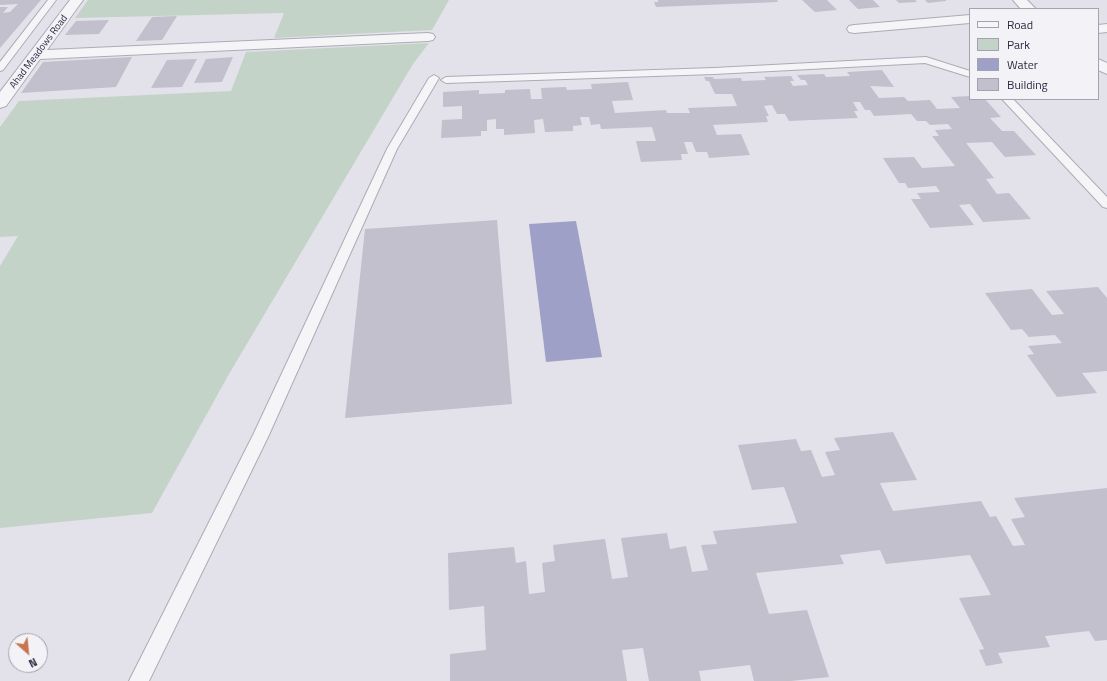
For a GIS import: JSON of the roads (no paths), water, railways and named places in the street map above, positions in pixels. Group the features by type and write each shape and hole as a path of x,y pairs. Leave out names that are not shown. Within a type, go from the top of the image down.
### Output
{"street":[{"name":"Ahad Meadows Road","path":"0,103 38,55 76,0"},
{"path":"1019,0 1029,8"},
{"path":"854,29 969,19"},
{"path":"38,55 428,37"},
{"path":"1099,64 1107,70"}],"lane":[{"path":"0,68 52,0"},
{"path":"139,681 260,437 392,149 440,79 714,71 926,60 969,74"},
{"path":"1008,100 1107,204"}],"water":[{"path":"576,221 602,357 546,362 529,224"}]}
